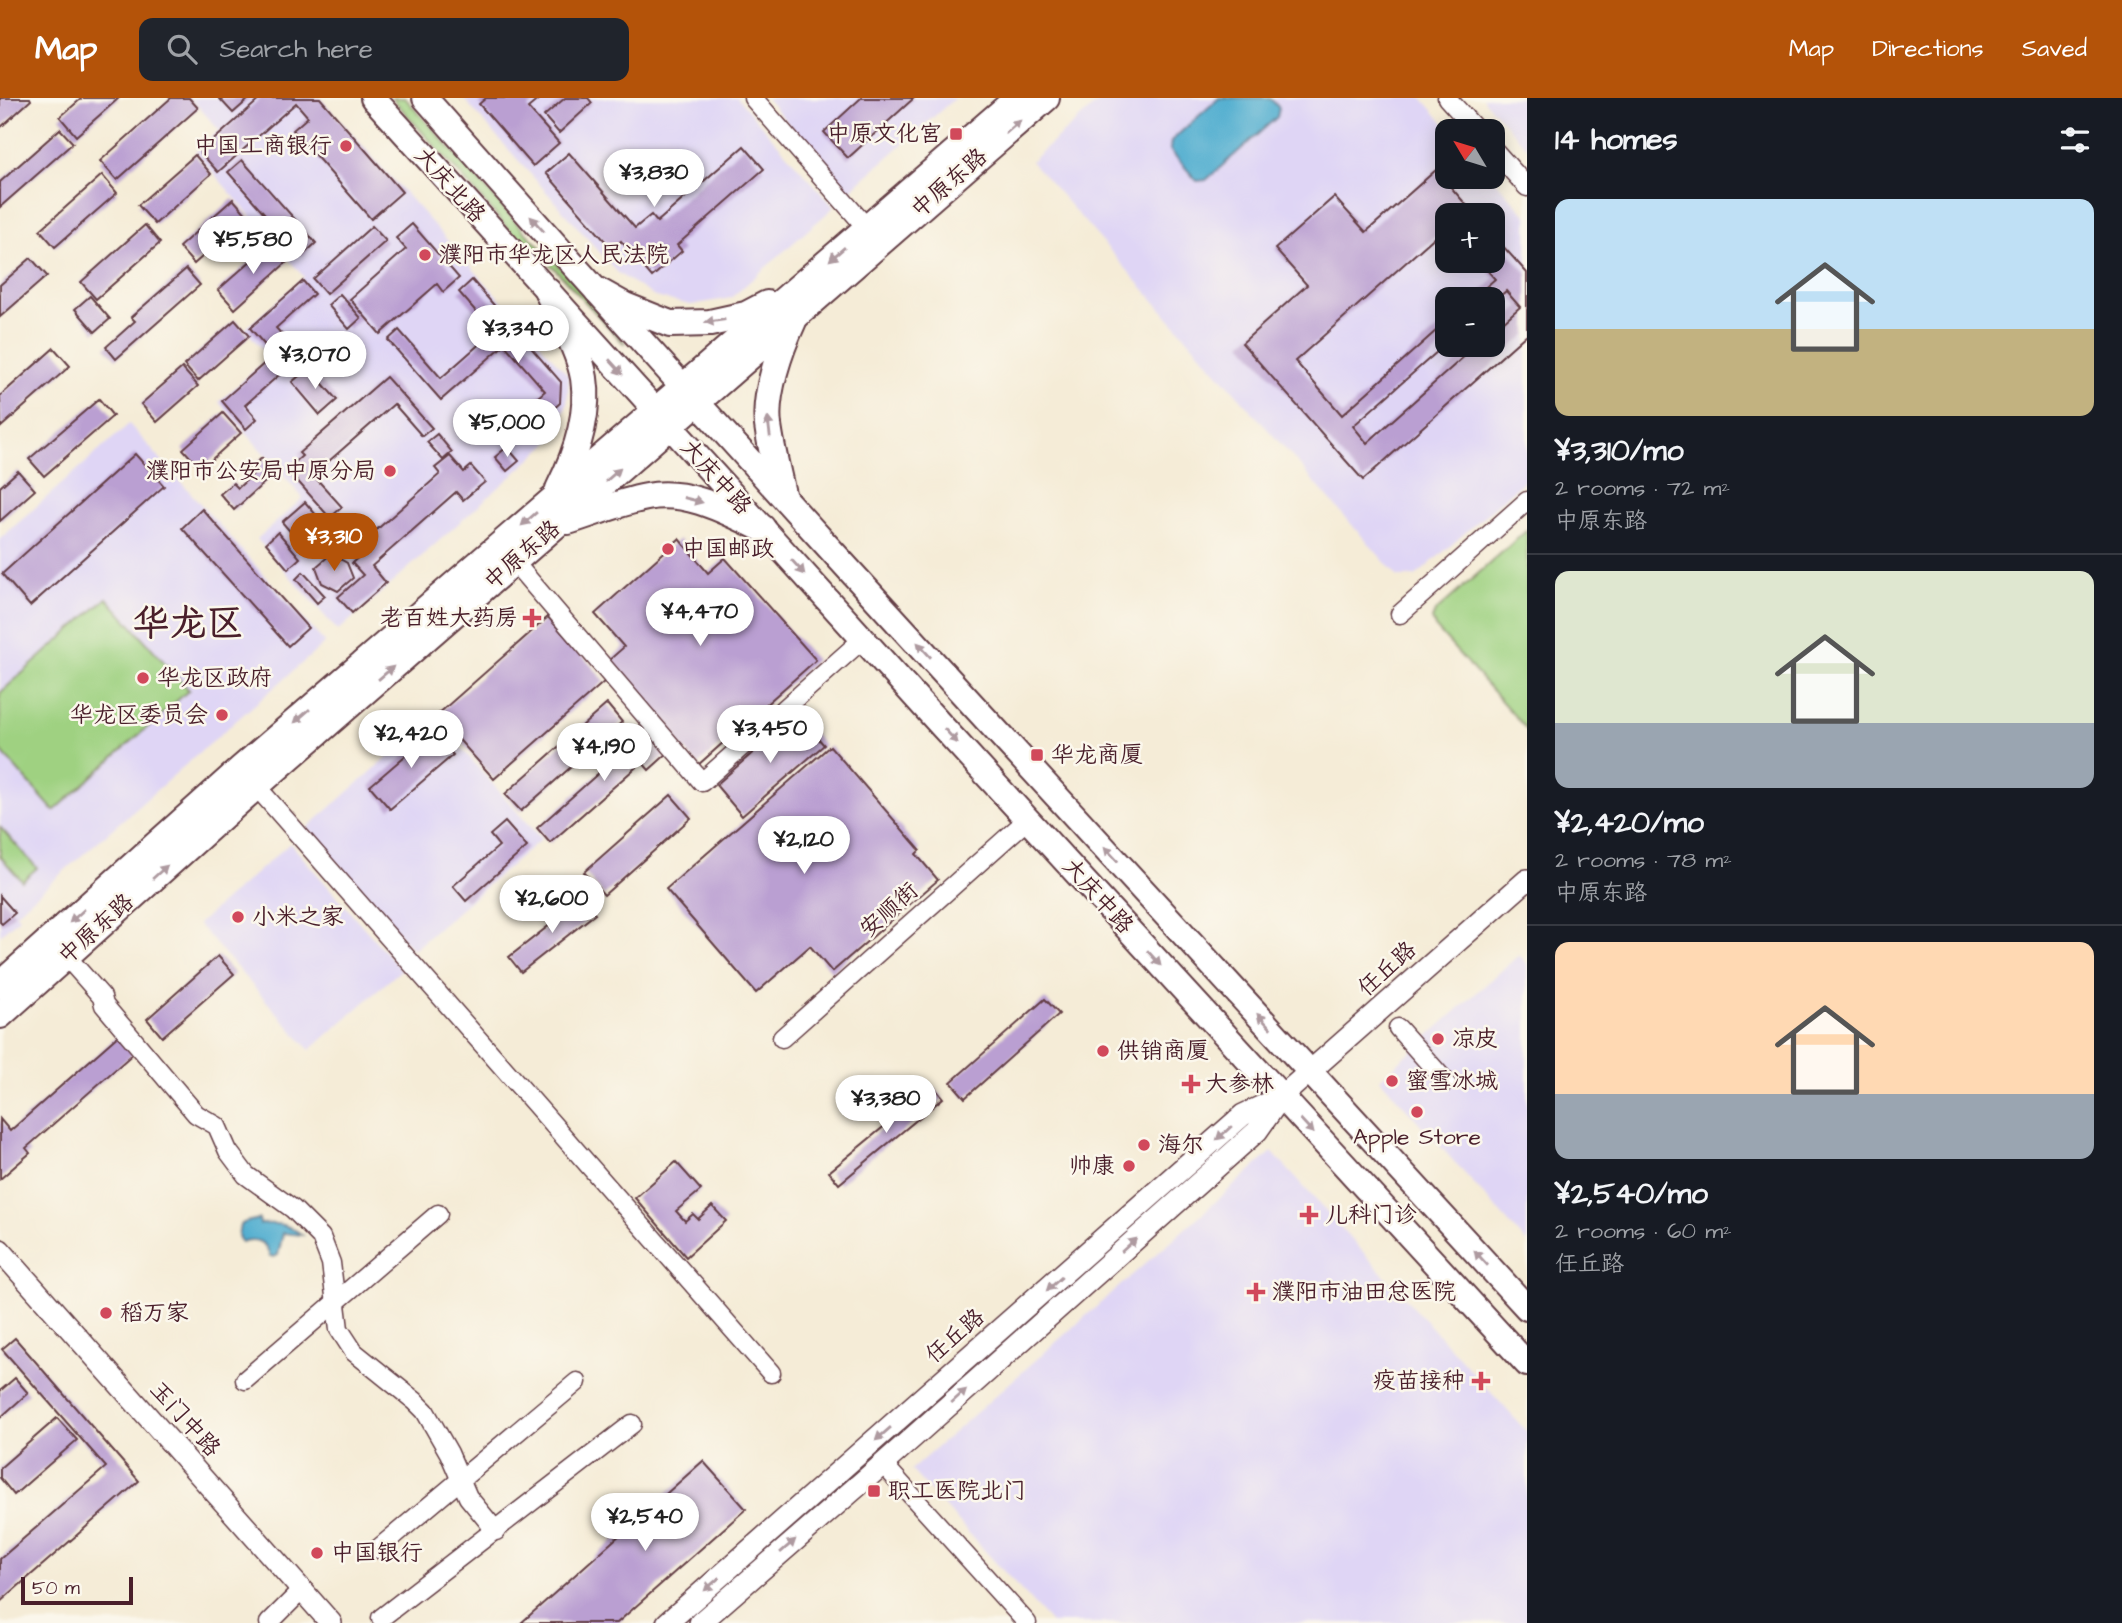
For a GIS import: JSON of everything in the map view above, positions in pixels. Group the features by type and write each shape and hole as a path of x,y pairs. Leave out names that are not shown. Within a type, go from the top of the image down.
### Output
{"main road":[{"name":"大庆北路","path":"373,98 662,418"},
{"name":"大庆北路","path":"425,98 691,393"},
{"name":"中原东路","path":"0,985 240,769 556,496 662,418 691,393 799,286 1018,98"},
{"name":"中原东路","path":"691,393 796,316 1046,98"},
{"path":"598,291 625,306 670,324 710,323 746,315 799,286"},
{"path":"548,292 576,353 584,378 584,423 556,496"},
{"path":"782,494 767,423 769,400 785,340 796,316"},
{"name":"大庆中路","path":"691,393 1527,1308"},
{"name":"中原东路","path":"0,1015 256,786 556,525 662,418"},
{"name":"大庆中路","path":"662,418 1527,1364"},
{"path":"556,525 649,496 683,496 715,506 762,527"}],"street":[{"path":"753,98 867,228"},
{"path":"1447,98 1466,119"},
{"path":"1505,162 1527,187"},
{"path":"1400,614 1527,502"},
{"path":"514,562 702,782 863,639"},
{"path":"256,786 771,1373"},
{"name":"安顺街","path":"782,1038 1028,819"},
{"name":"任丘路","path":"667,1623 1243,1115 1281,1097 1527,880"},
{"path":"66,956 196,1114 217,1126 228,1151 246,1175 293,1209 321,1237 331,1263 339,1329 354,1353 425,1411 449,1453 468,1497 496,1531"},
{"path":"1398,1028 1446,1082"},
{"name":"任丘路","path":"700,1623 1257,1131 1281,1097"},
{"path":"245,1380 438,1214"},
{"name":"玉门中路","path":"0,1250 331,1623"},
{"path":"378,1549 577,1382"},
{"path":"381,1618 632,1424"},
{"path":"883,1464 1027,1623"},
{"path":"269,1623 302,1590"}],"shaded area":[{"path":"191,98 320,98 569,376 567,404 553,439 338,631 257,539 303,498 219,402 269,357 245,329 304,277 195,152 219,130"},
{"path":"463,98 737,98 834,207 731,298 691,305 655,297 619,274"},
{"path":"766,98 955,98 848,192"},
{"path":"1103,98 1422,98 1440,119 1435,119 1435,189 1503,189 1527,216 1527,478 1415,577 1398,577 1031,161"},
{"path":"1482,98 1527,98 1527,148 1505,124 1505,119 1501,119"},
{"name":"华龙区政府","path":"129,424 325,643 16,913 19,918 0,935 0,539"},
{"path":"434,717 541,839 413,950 307,828"},
{"path":"290,843 401,970 310,1050 198,924"},
{"path":"1519,955 1527,964 1527,1243 1380,1079"},
{"name":"濮阳市油田总医院","path":"1272,1152 1527,1432 1527,1623 1051,1623 911,1470"}],"green space":[{"path":"392,98 405,98 525,232 569,276 626,344 554,268 518,240"},
{"path":"1527,530 1527,730 1435,627 1432,619 1435,612"},
{"path":"107,598 189,690 54,811 0,750 0,693"},
{"path":"0,827 37,868 22,881 0,856"}],"water":[{"path":"1219,98 1270,98 1279,108 1277,117 1206,180 1197,181 1170,150 1171,141"},
{"path":"259,1219 260,1224 282,1225 302,1235 283,1233 278,1255 270,1256 263,1244 255,1240 241,1242 238,1236 240,1225"}],"building":[{"path":"0,98 30,98 31,100 0,128"},
{"path":"82,98 119,98 76,136 60,117"},
{"path":"171,98 189,98 198,108 117,180 100,161"},
{"path":"219,98 250,98 233,113"},
{"path":"261,98 320,98 402,192 371,219 293,130 308,117 296,103 218,172 200,152"},
{"path":"486,98 540,98 528,108 559,143 533,166 479,104"},
{"path":"565,98 588,98 592,103 559,133 544,116"},
{"path":"861,98 914,98 848,158 824,132"},
{"path":"60,129 73,143 0,207 0,182"},
{"path":"744,146 764,169 677,245 682,251 652,277 621,241 612,249 546,173 569,153 635,228 651,215 657,222"},
{"path":"195,155 211,174 155,224 138,205"},
{"path":"242,160 316,243 302,256 228,172"},
{"path":"1435,171 1435,189 1452,189 1465,203 1435,203 1435,237 1295,361 1342,415 1435,332 1435,354 1353,426 1367,443 1464,357 1501,357 1363,480 1242,343 1307,285 1275,249 1334,197 1366,232"},
{"path":"102,175 117,193 55,247 40,230"},
{"path":"233,199 248,216 194,264 179,247"},
{"path":"412,224 459,278 443,292 437,284 380,334 350,299 406,249 396,238"},
{"path":"145,225 160,243 96,299 81,282"},
{"path":"372,226 386,241 326,294 313,279"},
{"path":"271,243 287,262 235,309 218,290"},
{"path":"1505,248 1527,273 1527,334 1505,354 1505,320 1520,307 1505,292 1505,287 1486,287 1495,279 1490,273 1505,273"},
{"path":"31,258 47,276 0,317 0,285"},
{"path":"186,269 200,285 116,359 106,347 135,321 131,317"},
{"path":"472,280 561,382 560,403 511,446 498,432 545,391 459,292"},
{"path":"303,281 314,294 276,328 295,349 303,342 311,352 288,372 250,328"},
{"path":"340,294 361,318 349,329 328,305"},
{"path":"90,296 110,319 95,332 75,309"},
{"path":"235,320 249,336 198,381 184,365"},
{"path":"399,330 441,378 492,333 503,346 441,400 388,340"},
{"path":"54,348 70,366 1,427 0,396"},
{"path":"267,361 279,375 245,405 257,419 246,429 222,401"},
{"path":"182,368 198,386 157,422 141,404"},
{"path":"309,368 337,400 320,415 292,382"},
{"path":"386,377 432,428 422,436 394,404 313,475 342,507 330,518 287,469 302,456 299,453"},
{"path":"99,399 113,416 44,476 29,459"},
{"path":"223,413 241,433 201,469 183,449"},
{"path":"437,434 452,452 443,460 427,442"},
{"path":"507,447 519,461 507,471 495,457"},
{"path":"135,454 164,486 30,606 2,574"},
{"path":"450,456 464,472 471,466 485,482 463,500 456,492 372,566 386,583 352,613 338,597 363,575 352,563 362,554 352,543 361,535 365,540 440,474 435,468"},
{"path":"262,458 275,473 234,510 220,494 233,483 238,488 253,474 249,469"},
{"path":"18,471 35,490 0,521 0,487"},
{"path":"305,502 323,523 300,543 282,522"},
{"path":"202,509 308,628 288,646 182,528"},
{"path":"278,532 300,558 288,569 266,543"},
{"path":"679,539 708,573 725,558 816,660 698,765 608,661 624,647 595,614"},
{"path":"331,554 347,563 353,578 338,591 322,583 316,567"},
{"path":"303,572 325,596 317,603 296,579"},
{"path":"548,617 605,681 494,779 437,715"},
{"path":"607,704 622,722 521,811 505,794"},
{"path":"797,714 824,745 742,816 716,785"},
{"path":"648,729 669,752 649,770 642,762 550,843 537,828"},
{"path":"433,732 453,755 390,809 370,786"},
{"path":"830,746 920,850 916,854 938,880 832,972 810,946 756,993 666,889"},
{"path":"671,795 691,818 604,895 584,872"},
{"path":"505,822 527,847 466,901 453,886 499,846 490,835"},
{"path":"0,896 15,913 2,924 0,922"},
{"path":"583,899 595,914 521,972 509,957"},
{"path":"218,956 234,974 162,1037 147,1019"},
{"path":"1045,999 1059,1014 965,1098 951,1082"},
{"path":"120,1034 135,1052 26,1148 30,1153 0,1179 0,1119 10,1131"},
{"path":"933,1086 943,1098 839,1184 829,1172"},
{"path":"676,1162 701,1190 676,1211 685,1221 693,1214 698,1219 712,1206 726,1221 686,1257 635,1198"},
{"path":"15,1338 139,1481 0,1602 0,1559 106,1467 2,1349"},
{"path":"15,1378 28,1393 0,1418 0,1391"},
{"path":"57,1418 77,1440 14,1495 0,1478 0,1468"},
{"path":"703,1461 746,1509 617,1623 521,1623"}],"place":[{"name":"中原文化宫","path":"956,134"},
{"name":"中国工商银行","path":"346,146"},
{"name":"濮阳市华龙区人民法院","path":"425,255"},
{"name":"濮阳市公安局中原分局","path":"390,471"},
{"name":"中国邮政","path":"668,549"},
{"name":"老百姓大药房","path":"532,618"},
{"name":"华龙区政府","path":"143,678"},
{"name":"华龙区委员会","path":"222,715"},
{"name":"华龙商厦","path":"1037,755"},
{"name":"小米之家","path":"238,917"},
{"name":"凉皮","path":"1438,1039"},
{"name":"供销商厦","path":"1103,1051"},
{"name":"蜜雪冰城","path":"1392,1081"},
{"name":"大参林","path":"1191,1084"},
{"name":"Apple Store","path":"1417,1112"},
{"name":"海尔","path":"1144,1145"},
{"name":"帅康","path":"1129,1166"},
{"name":"儿科门诊","path":"1309,1215"},
{"name":"濮阳市油田总医院","path":"1256,1292"},
{"name":"稻万家","path":"106,1313"},
{"name":"疫苗接种","path":"1481,1381"},
{"name":"职工医院北门","path":"874,1491"},
{"name":"中国银行","path":"317,1553"}],"district":[{"name":"华龙区","path":"188,624"}]}
